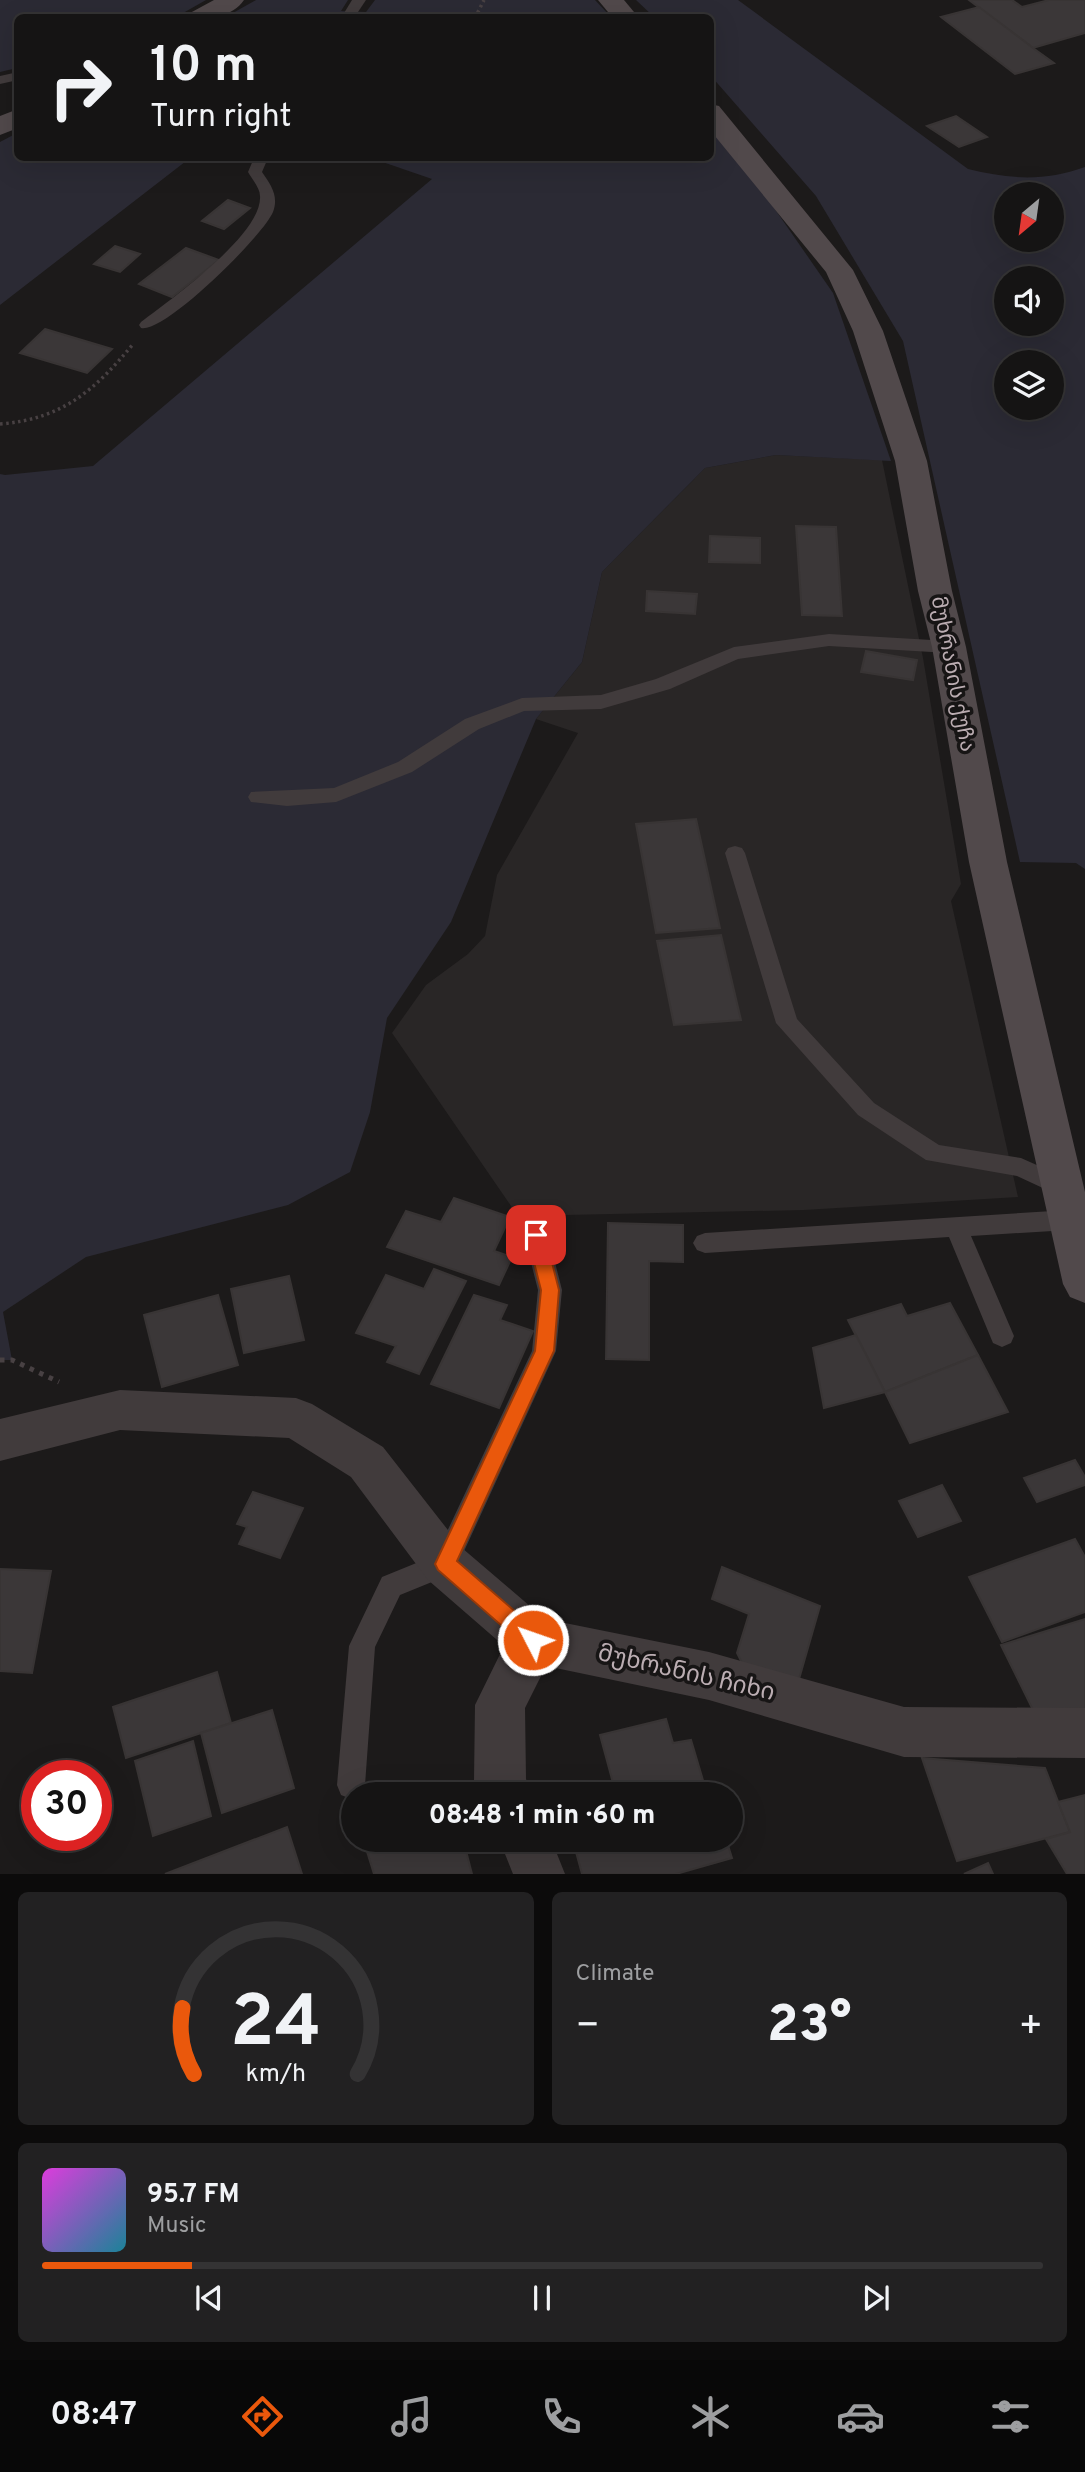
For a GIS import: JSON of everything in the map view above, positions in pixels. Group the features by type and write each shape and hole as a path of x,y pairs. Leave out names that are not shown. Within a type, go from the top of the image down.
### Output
{"street":[{"path":"207,14 232,0"},
{"path":"610,0 623,14"},
{"name":"მუხრანის ქუჩა","path":"714,117 839,270 868,331 911,461 935,591 949,647 988,862 1071,1199 1085,1284"},
{"name":"მუხრანის ჩიხი","path":"0,1440 120,1410 296,1418 367,1462 445,1564 533,1640 709,1676 904,1732 1085,1733"},
{"path":"500,1782 500,1705 533,1640"},
{"path":"530,1852 539,1874"}],"lane":[{"path":"147,325 219,269 266,214 268,196 255,172 260,161"},
{"path":"258,797 287,799 336,795 405,767 472,724 522,705 601,702 663,684 734,653 829,640 949,647"},
{"path":"735,853 788,1023 866,1109 934,1153 1021,1167 1071,1199"},
{"path":"705,1243 956,1227 1071,1199"},
{"path":"956,1227 1002,1336"},
{"path":"351,1782 362,1646 391,1586 445,1564 544,1351 550,1290 536,1235"}],"path":[{"path":"0,424 34,421 80,397 113,369 147,325"}],"shaded area":[{"path":"0,0 206,0 181,14 14,14 14,69 0,72"},
{"path":"256,0 348,0 341,11 366,12 375,0 595,0 608,14 231,14"},
{"path":"636,0 738,0 968,169 998,175 1041,177 1085,167 1085,869 1076,863 1020,862 903,341 816,196 714,79 714,14 651,14"},
{"path":"714,133 752,176 833,293 891,461 776,455 705,468 602,572 582,662 536,719 451,922 387,1018 370,1112 350,1172 288,1205 86,1257 3,1312 12,1360 0,1360 0,474 93,466 432,179 380,161 714,161"},
{"path":"14,135 14,161 186,161 0,305 0,142"},
{"path":"776,455 882,460 923,658 961,884 951,901 1018,1197 804,1210 518,1216 392,1033 426,985 468,954 485,936 497,875 578,733 536,719 582,662 602,572 705,468"}],"building":[{"path":"969,0 1012,0 1022,7 1049,0 1085,0 1085,33 1033,48"},
{"path":"979,7 1054,63 1015,74 941,17"},
{"path":"956,116 987,137 959,147 927,126"},
{"path":"228,200 250,208 224,229 202,221"},
{"path":"115,246 140,254 120,272 94,264"},
{"path":"186,248 219,260 172,297 139,284"},
{"path":"45,329 112,349 87,373 20,353"},
{"path":"796,526 836,527 842,616 802,615"},
{"path":"710,536 760,538 760,563 709,562"},
{"path":"647,591 697,594 695,614 646,611"},
{"path":"866,651 917,660 913,680 861,672"},
{"path":"696,819 720,928 656,933 636,824"},
{"path":"721,935 741,1020 674,1025 657,941"},
{"path":"454,1198 510,1217 494,1251 512,1257 499,1285 387,1247 406,1211 441,1222"},
{"path":"608,1223 683,1225 683,1262 649,1261 649,1360 606,1359"},
{"path":"434,1269 466,1281 419,1374 387,1362 396,1346 356,1333 386,1275 424,1289"},
{"path":"289,1276 304,1340 244,1353 231,1289"},
{"path":"218,1295 238,1365 162,1387 144,1315"},
{"path":"474,1295 507,1305 500,1320 533,1331 499,1408 431,1384"},
{"path":"950,1303 978,1355 885,1392 848,1320 901,1304 907,1316"},
{"path":"856,1335 885,1392 824,1408 813,1348"},
{"path":"978,1355 1008,1412 910,1443 885,1392"},
{"path":"1075,1460 1085,1477 1085,1485 1037,1502 1024,1478"},
{"path":"942,1485 961,1521 918,1537 899,1501"},
{"path":"253,1492 303,1508 280,1558 239,1544 247,1527 237,1524"},
{"path":"1075,1539 1085,1557 1085,1612 1002,1642 969,1577"},
{"path":"722,1567 820,1606 797,1686 746,1671 737,1653 749,1614 712,1599"},
{"path":"0,1569 51,1571 32,1673 0,1671"},
{"path":"1085,1619 1085,1714 1036,1716 1001,1645"},
{"path":"217,1672 231,1723 126,1758 113,1707"},
{"path":"272,1710 294,1788 222,1813 201,1733"},
{"path":"666,1719 673,1743 691,1740 704,1782 613,1782 600,1735"},
{"path":"193,1741 211,1816 153,1836 135,1761"},
{"path":"922,1758 1045,1768 1070,1832 957,1861"},
{"path":"1085,1795 1085,1874 1067,1874 1046,1839 1070,1832 1058,1802"},
{"path":"287,1827 302,1874 165,1874"},
{"path":"367,1852 466,1852 472,1874 374,1874"},
{"path":"576,1852 730,1852 732,1858 676,1874 582,1874"},
{"path":"988,1863 993,1874 964,1874"}],"route":[{"path":"533,1640 445,1564 544,1351 550,1290 536,1235"}]}
